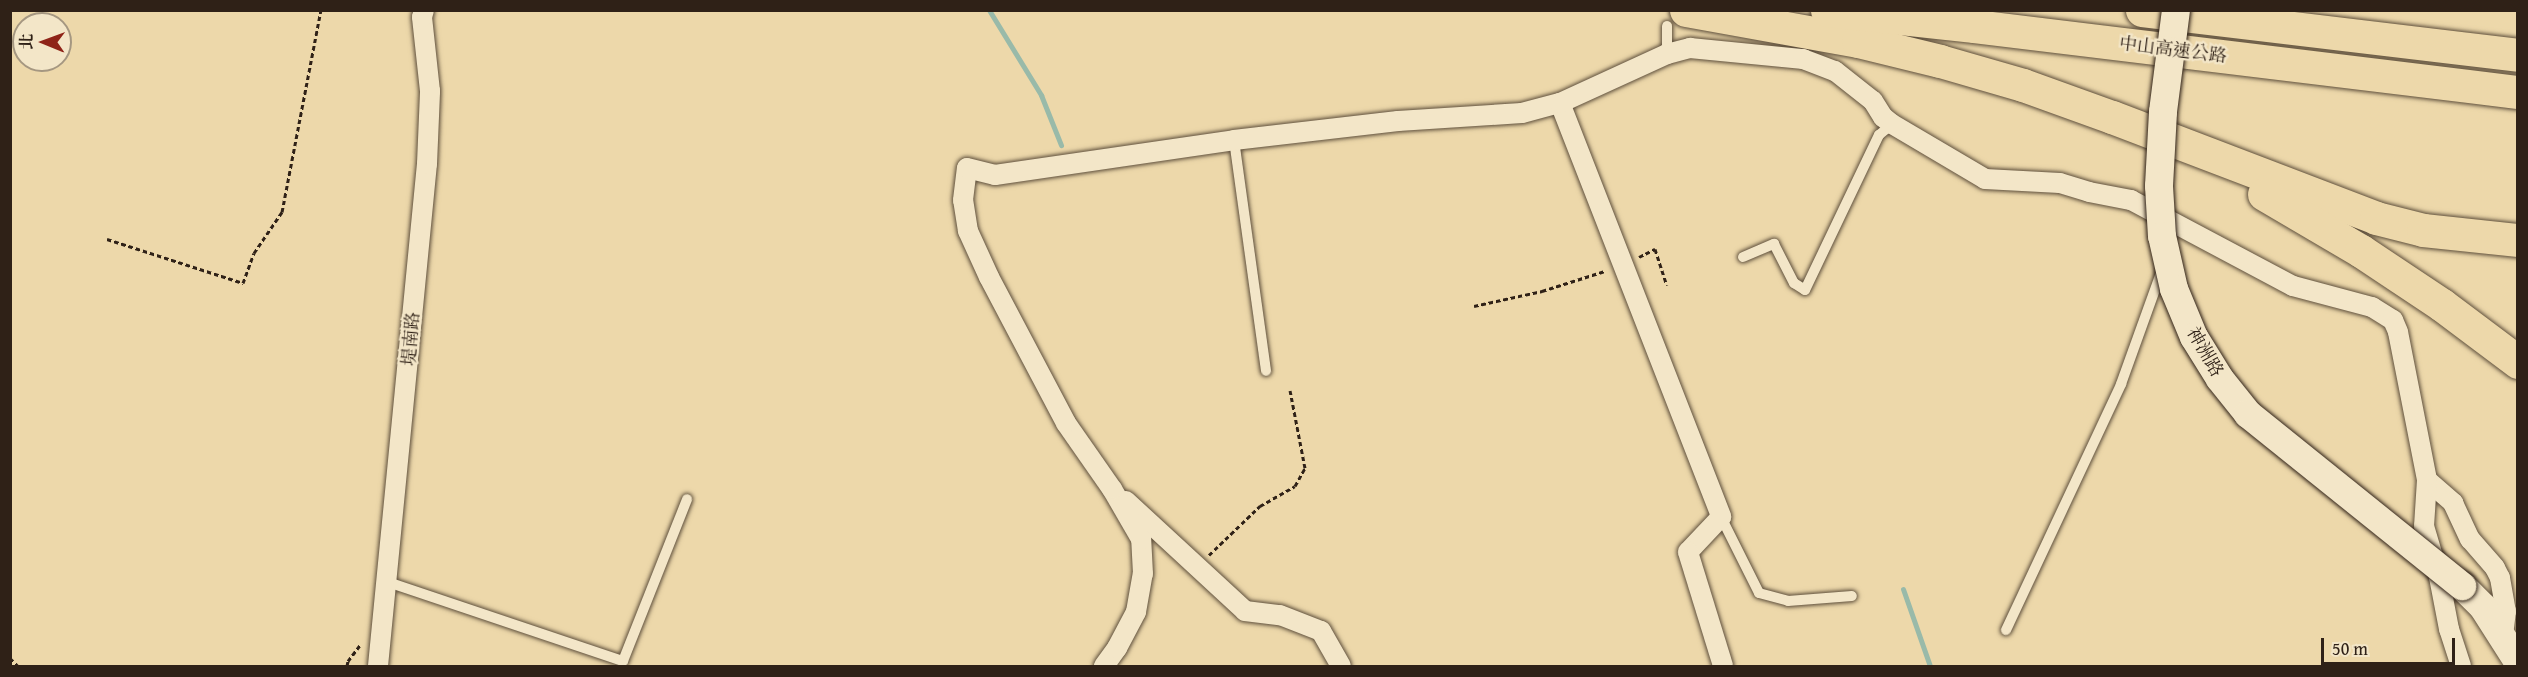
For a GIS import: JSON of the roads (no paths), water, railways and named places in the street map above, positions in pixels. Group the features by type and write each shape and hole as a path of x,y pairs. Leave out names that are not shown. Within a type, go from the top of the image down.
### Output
{"highway":[{"name":"中山高速公路","path":"1827,10 2517,92"},
{"name":"中山高速公路","path":"2142,10 2517,55"},
{"path":"1677,18 1858,41 1940,61 2023,85 2112,117 2376,218 2470,237 2517,240"},
{"path":"2112,117 2276,201 2361,251 2442,305 2517,362"}],"street":[{"name":"堤南路","path":"378,666 427,164 430,91 422,17 424,10"},
{"name":"神洲路","path":"2176,10 2163,112 2159,186 2162,236 2174,289 2194,337 2220,379 2248,414 2462,586"},
{"name":"神洲路","path":"2190,10 2178,113 2174,185 2177,236 2189,285 2208,330 2232,371 2260,401 2483,607 2503,635 2517,662"},
{"path":"1104,666 1117,648 1136,612 1143,574 1141,539 1112,489 1066,423 968,231 963,200 967,168 995,175 1234,140 1419,119 1522,113 1560,103 1667,54 1690,48 1803,59 1835,71 1873,101 1883,117 1892,124 1985,179 2060,183 2089,192 2131,200 2293,286 2372,307 2393,320 2398,332 2427,480 2424,526 2439,577 2449,629 2461,666"},
{"path":"1560,103 1721,517 1689,552 1723,666"},
{"path":"2427,480 2454,503 2470,539 2495,568 2505,599 2503,635"},
{"path":"1112,489 1245,611 1280,615 1321,631 1341,666"}],"lane":[{"path":"1667,54 1677,18"},
{"path":"1743,257 1774,244 1794,283 1806,290 1879,135 1892,124"},
{"path":"1234,140 1266,371"},
{"path":"2006,630 2121,384 2178,226"},
{"path":"388,582 623,661 687,499"},
{"path":"1721,517 1759,593 1788,601 1852,596"}],"waterway":[{"path":"989,10 1041,95 1061,145"},
{"path":"1903,589 1930,666"}]}
